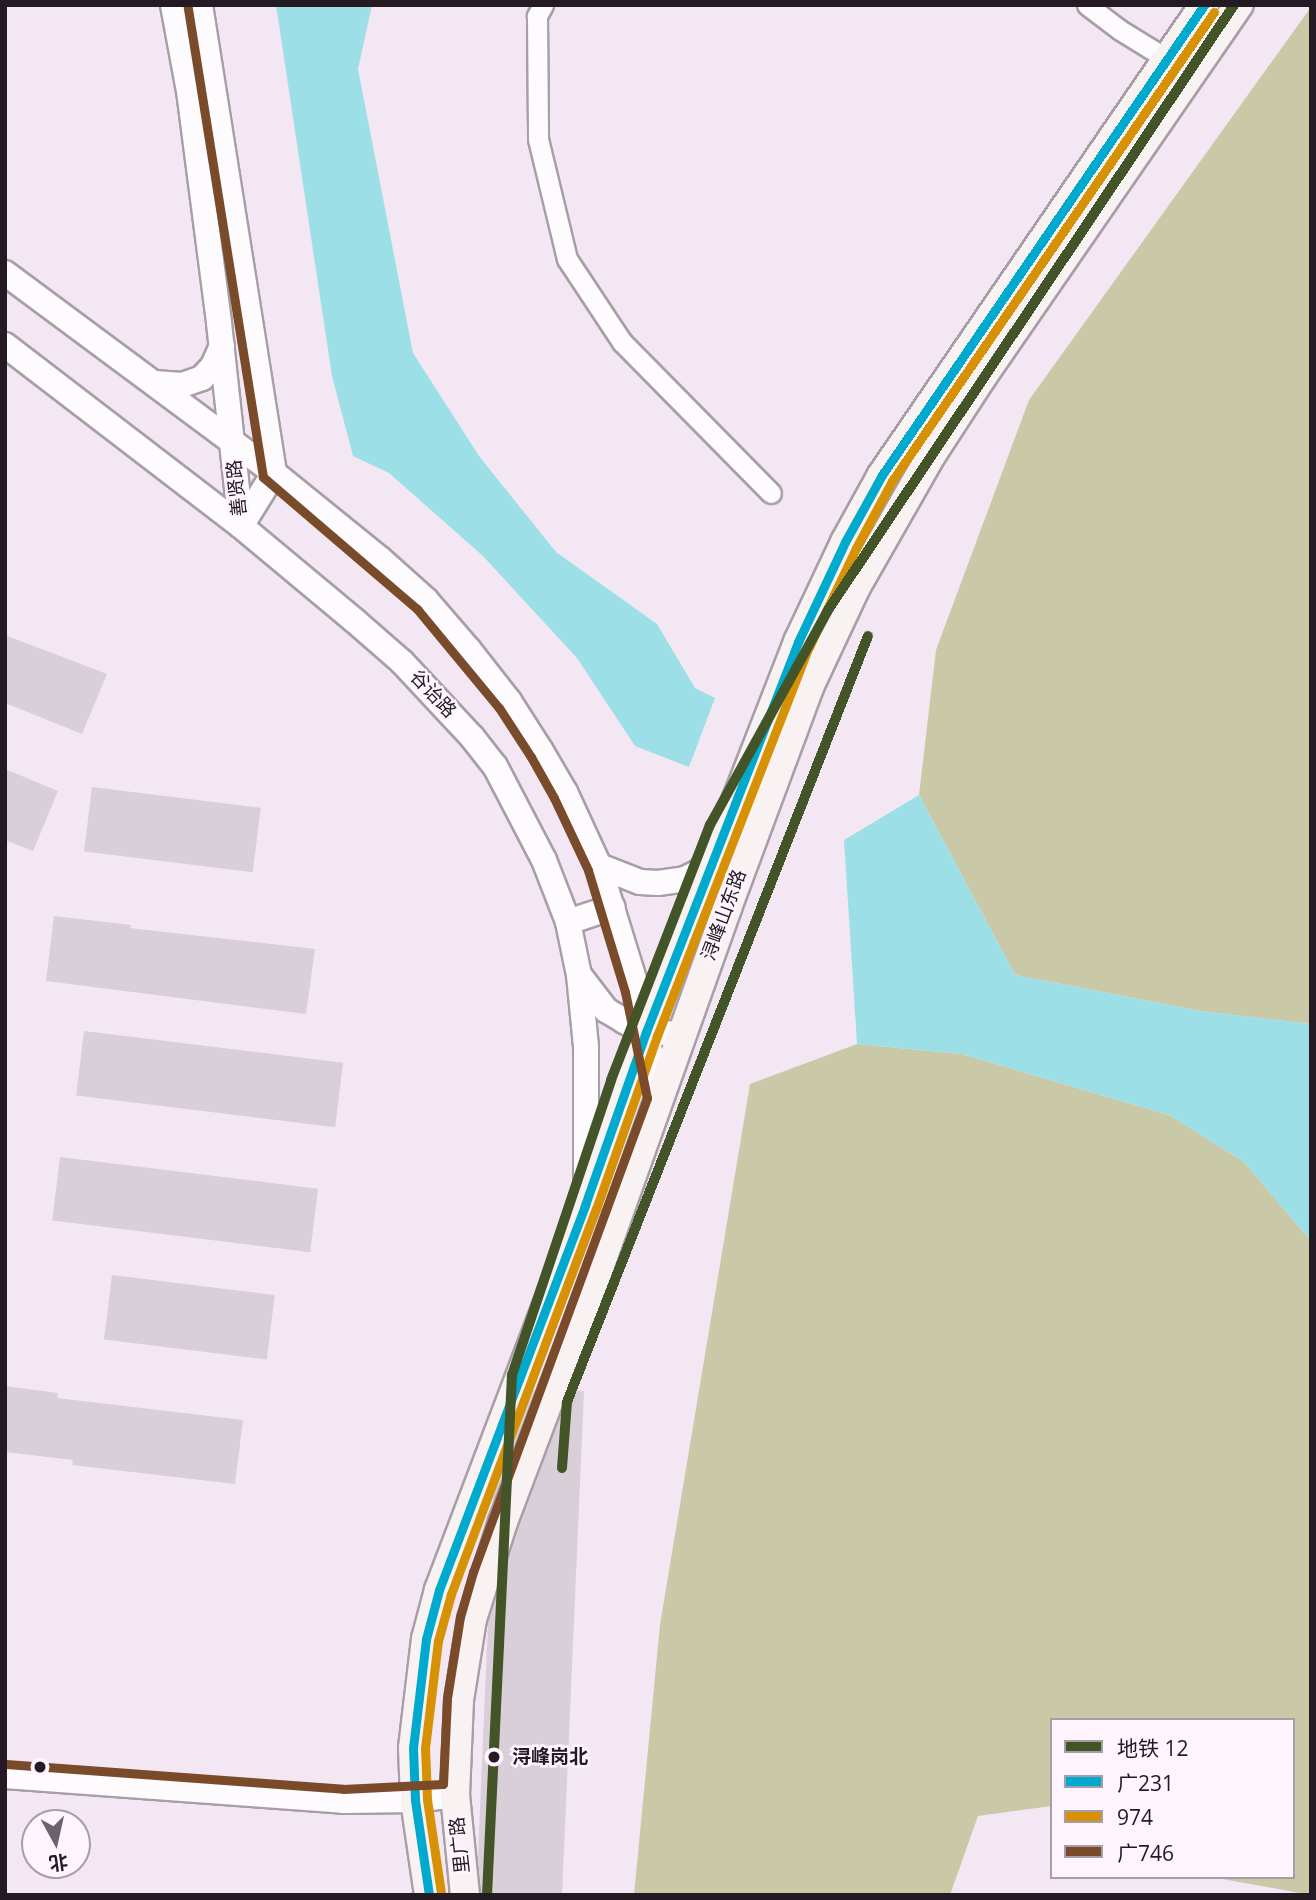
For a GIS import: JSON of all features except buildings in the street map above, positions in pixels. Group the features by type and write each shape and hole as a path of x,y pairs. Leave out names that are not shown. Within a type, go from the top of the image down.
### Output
{"main road":[{"name":"浔峰山东路","path":"415,1800 413,1748 417,1695 426,1639 439,1590 585,1205 646,1032 798,642 864,506 951,370 1204,5"},
{"name":"浔峰山东路","path":"455,1795 459,1700 472,1619 485,1575 810,685 856,587 893,519 982,377 1239,5"},
{"name":"里广路","path":"455,1795 465,1895"},
{"name":"里广路","path":"415,1800 429,1895"}],"street":[{"name":"善贤路","path":"173,5 189,92 222,346 240,526"},
{"name":"善贤路","path":"200,5 274,473 240,526"},
{"path":"543,5 537,16 538,139 566,260 622,342 771,493"},
{"path":"1087,5 1192,74"},
{"path":"5,273 274,473 426,600 469,650 509,701 541,751 565,792 599,866 646,1032 660,1098"},
{"name":"谷诒路","path":"5,345 240,526 402,662 472,737 495,766 523,817 568,922 579,975 586,1047 588,1146 585,1205"},
{"path":"155,383 182,385 202,378 214,366 222,346"},
{"path":"599,866 640,882 658,883 685,879 699,872 716,856"},
{"path":"568,922 612,907"},
{"path":"579,975 606,1010 646,1032 682,1034"},
{"path":"5,1776 294,1799 375,1802 455,1795"}],"green space":[{"path":"1311,7 1311,1024 1200,1011 1015,975 919,795 936,650 1029,400"},
{"path":"857,1044 962,1054 1169,1115 1243,1161 1311,1241 1311,1895 1223,1879 1295,1879 1295,1718 1050,1718 1050,1806 978,1816 950,1895 634,1895 660,1625 750,1084"}],"water":[{"path":"276,5 372,5 358,69 413,353 479,456 556,552 657,624 695,688 715,698 689,767 635,746 577,658 483,556 389,473 353,456 332,376"},
{"path":"919,795 1015,975 1200,1011 1311,1024 1311,1241 1243,1161 1169,1115 962,1054 857,1044 844,840"}],"metro line":[{"name":"12","path":"487,1895 512,1375 611,1080 710,825 828,610 1234,5"},
{"name":"12","path":"562,1468 567,1402 868,636"}],"transit line":[{"name":"广231","path":"429,1895 415,1800 413,1748 426,1639 439,1590 585,1205 646,1032 798,642 845,542 882,475 1204,5"},
{"name":"广746","path":"6,1764 343,1789 443,1784 447,1698 460,1617 473,1572 647,1098 625,992 588,870 531,757 499,708 417,609 263,477 188,7"},
{"name":"974","path":"441,1893 427,1799 425,1748 438,1641 451,1594 596,1209 657,1036 809,647 856,548 892,481 1214,12"}],"place":[{"name":"浔峰岗北","path":"494,1757"}]}
